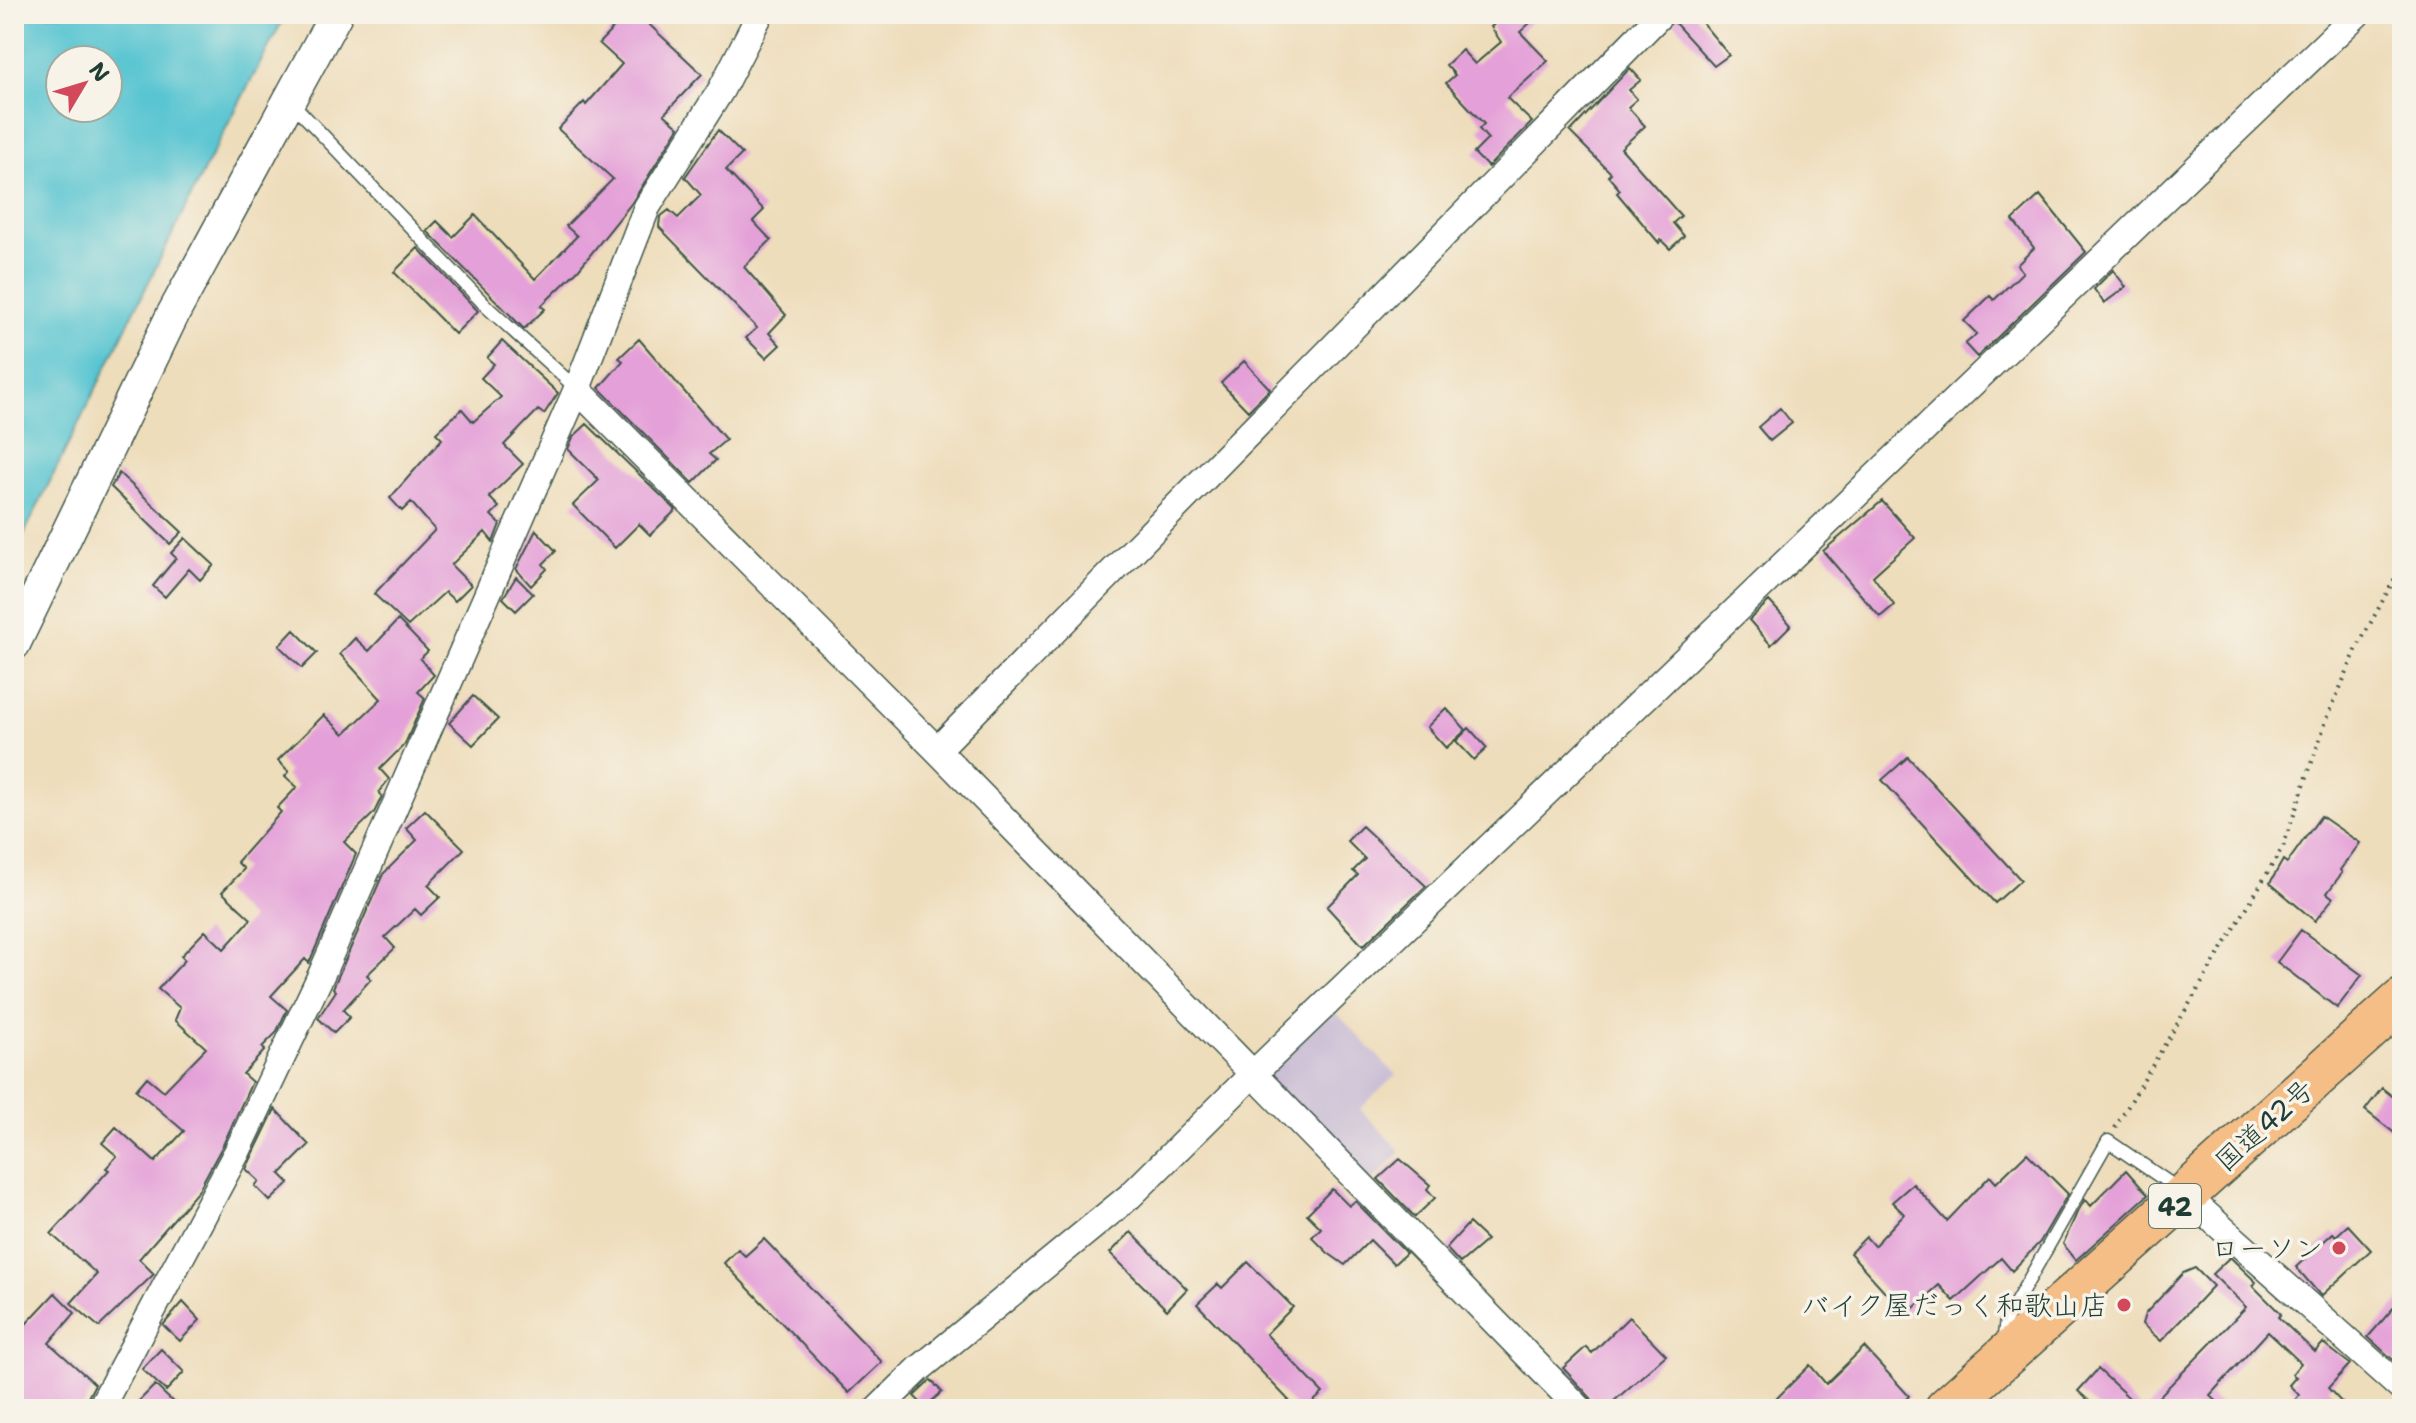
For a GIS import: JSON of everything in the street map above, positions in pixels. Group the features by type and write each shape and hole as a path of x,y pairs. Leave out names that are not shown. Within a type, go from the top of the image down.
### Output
{"highway":[{"name":"国道42号","path":"1986,1409 2402,1000"},
{"name":"国道42号","path":"1946,1409 2006,1364 2402,1037"}],"street":[{"path":"14,644 165,329 336,14"},
{"path":"100,1409 237,1152 322,973 577,389 647,207 721,90 760,14"},
{"path":"937,750 1661,14"},
{"path":"878,1409 919,1369 1130,1196 1253,1074 2357,14"},
{"path":"577,389 937,750 1580,1409"},
{"path":"2196,1204 2402,1389"}],"lane":[{"path":"290,101 488,308 577,389"},
{"path":"2006,1364 2006,1320 2108,1141 2196,1204"}],"path":[{"path":"2108,1141 2283,847 2326,721 2357,648 2402,565"}],"shaded area":[{"path":"1333,1009 1396,1075 1360,1109 1401,1152 1366,1186 1261,1077"}],"water":[{"path":"14,14 286,14 205,168 14,554"}],"building":[{"path":"627,14 638,14 702,74 664,114 679,127 631,204 578,270 541,306 545,309 524,329 427,231 437,221 453,237 475,215 535,279 577,236 566,226 613,179 558,129 584,102 586,105 622,64 599,43"},
{"path":"1505,14 1521,14 1530,23 1520,32 1548,61 1507,98 1532,122 1488,167 1474,153 1488,139 1479,129 1484,124 1446,83 1455,75 1446,65 1462,50 1475,64 1501,42 1491,27"},
{"path":"1677,14 1695,14 1729,55 1714,66 1674,22"},
{"path":"1630,68 1641,80 1629,90 1637,99 1628,107 1645,126 1621,148 1681,216 1673,223 1684,236 1670,249 1661,240 1659,243 1617,193 1620,190 1608,176 1611,173 1570,132"},
{"path":"718,130 742,154 726,170 764,210 753,221 771,240 744,267 786,315 769,333 780,345 766,358 746,338 757,328 659,227 660,217 669,210 678,218 701,195 685,177"},
{"path":"2040,195 2086,252 1977,357 1965,344 1977,334 1964,321 1990,296 1994,300 2023,272 2017,265 2034,248 2013,220"},
{"path":"418,248 478,311 455,334 394,272"},
{"path":"2113,270 2126,287 2104,303 2094,289"},
{"path":"639,339 726,440 709,454 716,460 693,483 599,388 623,361 619,358"},
{"path":"502,341 558,393 544,414 538,410 504,445 523,464 489,497 499,507 491,515 500,524 493,542 485,532 451,565 471,585 455,601 445,592 408,626 374,594 435,530 411,502 402,511 390,498 442,439 436,433 462,409 473,422 501,397 481,378 494,364 487,358"},
{"path":"1244,361 1270,389 1248,411 1221,383"},
{"path":"1780,408 1792,423 1770,441 1758,427"},
{"path":"587,424 676,510 650,535 639,524 615,548 573,505 599,480 568,449 573,437"},
{"path":"119,473 182,532 170,544 111,487"},
{"path":"1882,501 1915,538 1873,576 1894,605 1880,617 1823,551"},
{"path":"536,530 556,551 543,564 547,569 531,586 516,569"},
{"path":"185,538 214,565 200,580 189,569 165,597 153,586 176,558 171,553"},
{"path":"516,577 533,594 516,611 503,598"},
{"path":"1769,601 1791,625 1771,645 1749,620"},
{"path":"398,620 428,651 420,659 434,675 418,692 425,698 405,744 380,769 389,779 379,792 382,796 374,813 344,842 356,854 309,963 305,959 271,996 287,1010 276,1033 262,1047 265,1050 243,1074 252,1082 223,1145 198,1191 139,1259 154,1274 99,1327 71,1303 97,1274 51,1234 109,1170 106,1168 117,1156 102,1143 116,1127 155,1162 184,1131 136,1090 147,1077 164,1091 206,1048 175,1020 180,1008 158,989 185,960 181,956 205,931 224,949 251,919 222,892 244,869 237,862 281,812 277,808 297,787 285,776 289,772 278,760 324,715 344,734 381,699 340,654 355,638 369,651"},
{"path":"294,630 317,653 302,668 279,646"},
{"path":"473,696 498,719 473,745 449,723"},
{"path":"1446,708 1466,730 1446,748 1427,727"},
{"path":"1469,728 1487,748 1474,760 1456,741"},
{"path":"1908,757 2021,880 1995,903 1882,780"},
{"path":"425,810 464,849 428,885 440,897 421,915 415,909 385,937 395,948 367,975 371,979 343,1010 350,1017 334,1033 318,1018 336,991 333,988 383,874 417,840 406,828"},
{"path":"2321,816 2360,843 2327,893 2333,898 2315,921 2270,883 2283,860 2287,863"},
{"path":"1362,826 1426,886 1363,946 1327,907 1358,875 1353,871 1365,859 1347,841"},
{"path":"2301,930 2362,975 2337,1008 2277,962"},
{"path":"2382,1088 2402,1104 2402,1139 2365,1110"},
{"path":"275,1109 309,1145 280,1174 289,1183 270,1201 255,1186 259,1181 246,1169"},
{"path":"2027,1153 2068,1194 2040,1242 2012,1271 2001,1258 1954,1301 1939,1285 1906,1315 1850,1253 1866,1237 1874,1246 1904,1214 1892,1202 1913,1184 1947,1221 1990,1176 1996,1183"},
{"path":"1400,1159 1430,1185 1427,1189 1435,1198 1415,1217 1378,1179"},
{"path":"2126,1170 2148,1195 2076,1260 2063,1244 2076,1215 2085,1199 2091,1206"},
{"path":"1332,1189 1349,1206 1355,1201 1406,1253 1394,1264 1370,1240 1345,1265 1328,1253 1312,1237 1321,1228 1307,1214"},
{"path":"1469,1223 1487,1240 1460,1263 1446,1248"},
{"path":"2348,1225 2371,1250 2321,1296 2296,1267 2333,1233 2336,1236"},
{"path":"1131,1232 1187,1289 1167,1310 1110,1253"},
{"path":"764,1239 882,1362 849,1393 724,1263 738,1249 745,1256"},
{"path":"2230,1257 2256,1282 2253,1286 2281,1314 2278,1317 2315,1352 2323,1343 2350,1364 2328,1388 2348,1409 2306,1409 2295,1400 2299,1395 2289,1385 2296,1377 2292,1374 2301,1363 2268,1332 2210,1395 2225,1409 2147,1409 2246,1307 2212,1274"},
{"path":"1248,1262 1293,1307 1266,1334 1323,1393 1305,1409 1297,1409 1197,1304 1218,1284 1222,1288"},
{"path":"2195,1268 2213,1286 2161,1341 2142,1324 2145,1314 2183,1273"},
{"path":"55,1293 75,1313 49,1343 95,1384 82,1409 29,1409 14,1396 14,1313 26,1324"},
{"path":"2402,1298 2402,1368 2368,1337"},
{"path":"183,1302 200,1320 180,1341 163,1325"},
{"path":"1629,1317 1666,1355 1605,1409 1596,1409 1591,1398 1563,1368 1586,1347 1592,1353"},
{"path":"1864,1347 1909,1396 1896,1409 1766,1409 1810,1365 1826,1384"},
{"path":"161,1349 184,1372 166,1391 142,1369"},
{"path":"2098,1369 2141,1409 2098,1409 2078,1391"},
{"path":"931,1380 942,1392 925,1407 914,1396"},
{"path":"155,1385 180,1409 131,1409"}],"place":[{"name":"ローソン","path":"2339,1248"},
{"name":"バイク屋だっく和歌山店","path":"2124,1305"}]}
